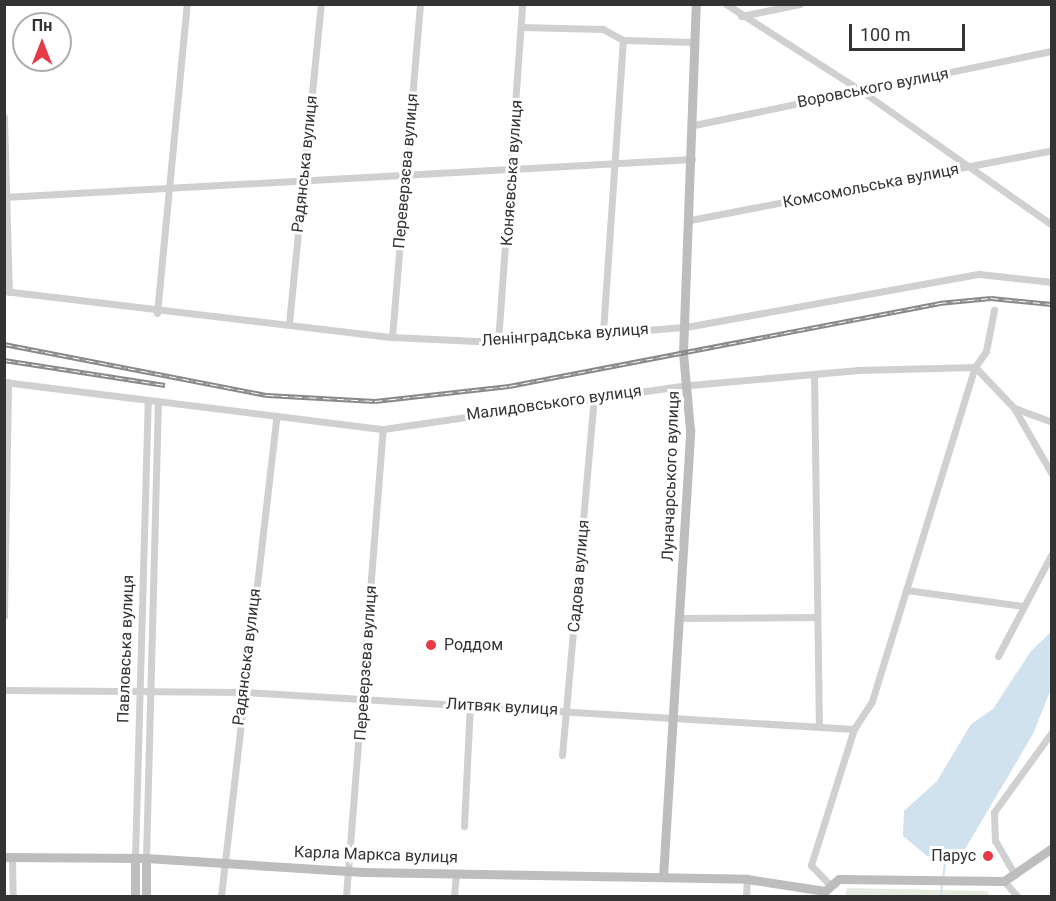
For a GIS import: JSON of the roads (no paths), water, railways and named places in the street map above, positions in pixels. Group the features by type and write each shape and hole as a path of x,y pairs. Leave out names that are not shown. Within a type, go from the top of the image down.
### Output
{"main road":[{"name":"Луначарського вулиця","path":"663,877 676,717 690,385 686,327 696,4"},
{"path":"831,886 839,879 1004,881 1016,875 1052,848"},
{"name":"Карла Маркса вулиця","path":"8,857 146,858 348,872 747,879 784,881 792,889 825,891 831,886"},
{"name":"Павловська вулиця","path":"135,858 135,897"},
{"name":"Павловська вулиця","path":"146,858 146,897"}],"street":[{"path":"158,313 187,4"},
{"name":"Радянська вулиця","path":"289,323 321,4"},
{"name":"Переверзєва вулиця","path":"392,337 420,4"},
{"name":"Коняєвська вулиця","path":"498,342 513,168 522,4"},
{"path":"726,4 741,16 861,90 1052,225"},
{"path":"741,16 800,4"},
{"path":"521,27 603,29 623,40 695,42"},
{"path":"603,332 610,164 623,40"},
{"name":"Воровського вулиця","path":"694,125 1052,51"},
{"path":"4,117 7,292"},
{"name":"Комсомольська вулиця","path":"690,220 1052,150"},
{"path":"6,197 404,178 513,168 692,159"},
{"name":"Ленінградська вулиця","path":"7,292 158,313 289,323 392,337 498,342 686,327 980,274 1052,282"},
{"path":"831,886 811,865 854,729 872,701 975,367 986,351 994,310"},
{"path":"975,367 1014,408 1052,474"},
{"name":"Малидовського вулиця","path":"6,382 148,403 383,429 690,385 814,374 975,367"},
{"path":"814,374 819,725"},
{"path":"4,616 6,382"},
{"name":"Садова вулиця","path":"562,755 594,398"},
{"name":"Павловська вулиця","path":"135,858 148,403"},
{"name":"Павловська вулиця","path":"146,858 158,404"},
{"path":"1014,408 1052,422"},
{"name":"Радянська вулиця","path":"221,897 222,864 276,418"},
{"name":"Переверзєва вулиця","path":"346,897 364,700 383,429"},
{"path":"998,656 1052,553"},
{"path":"906,590 1023,606"},
{"path":"681,618 817,617"},
{"name":"Литвяк вулиця","path":"4,690 150,689 244,692 819,725 854,729"},
{"path":"464,826 470,705"},
{"path":"1016,875 995,842 994,812 1052,732"},
{"path":"8,857 13,897"},
{"path":"454,897 456,873"},
{"path":"746,897 747,879"},
{"path":"1004,881 1017,897"}],"water":[{"path":"1051,632 1051,689 1033,734 961,856 927,856 903,836 904,811 937,781 971,724 993,709 1031,651"}],"waterway":[{"path":"943,879 946,855"},
{"path":"941,896 942,884"}],"railway":[{"path":"4,344 267,395 375,401 509,386 939,303 991,298 1052,304"},
{"path":"4,360 165,385"}],"place":[{"name":"Роддом","path":"431,645"},
{"name":"Парус","path":"988,856"}]}
